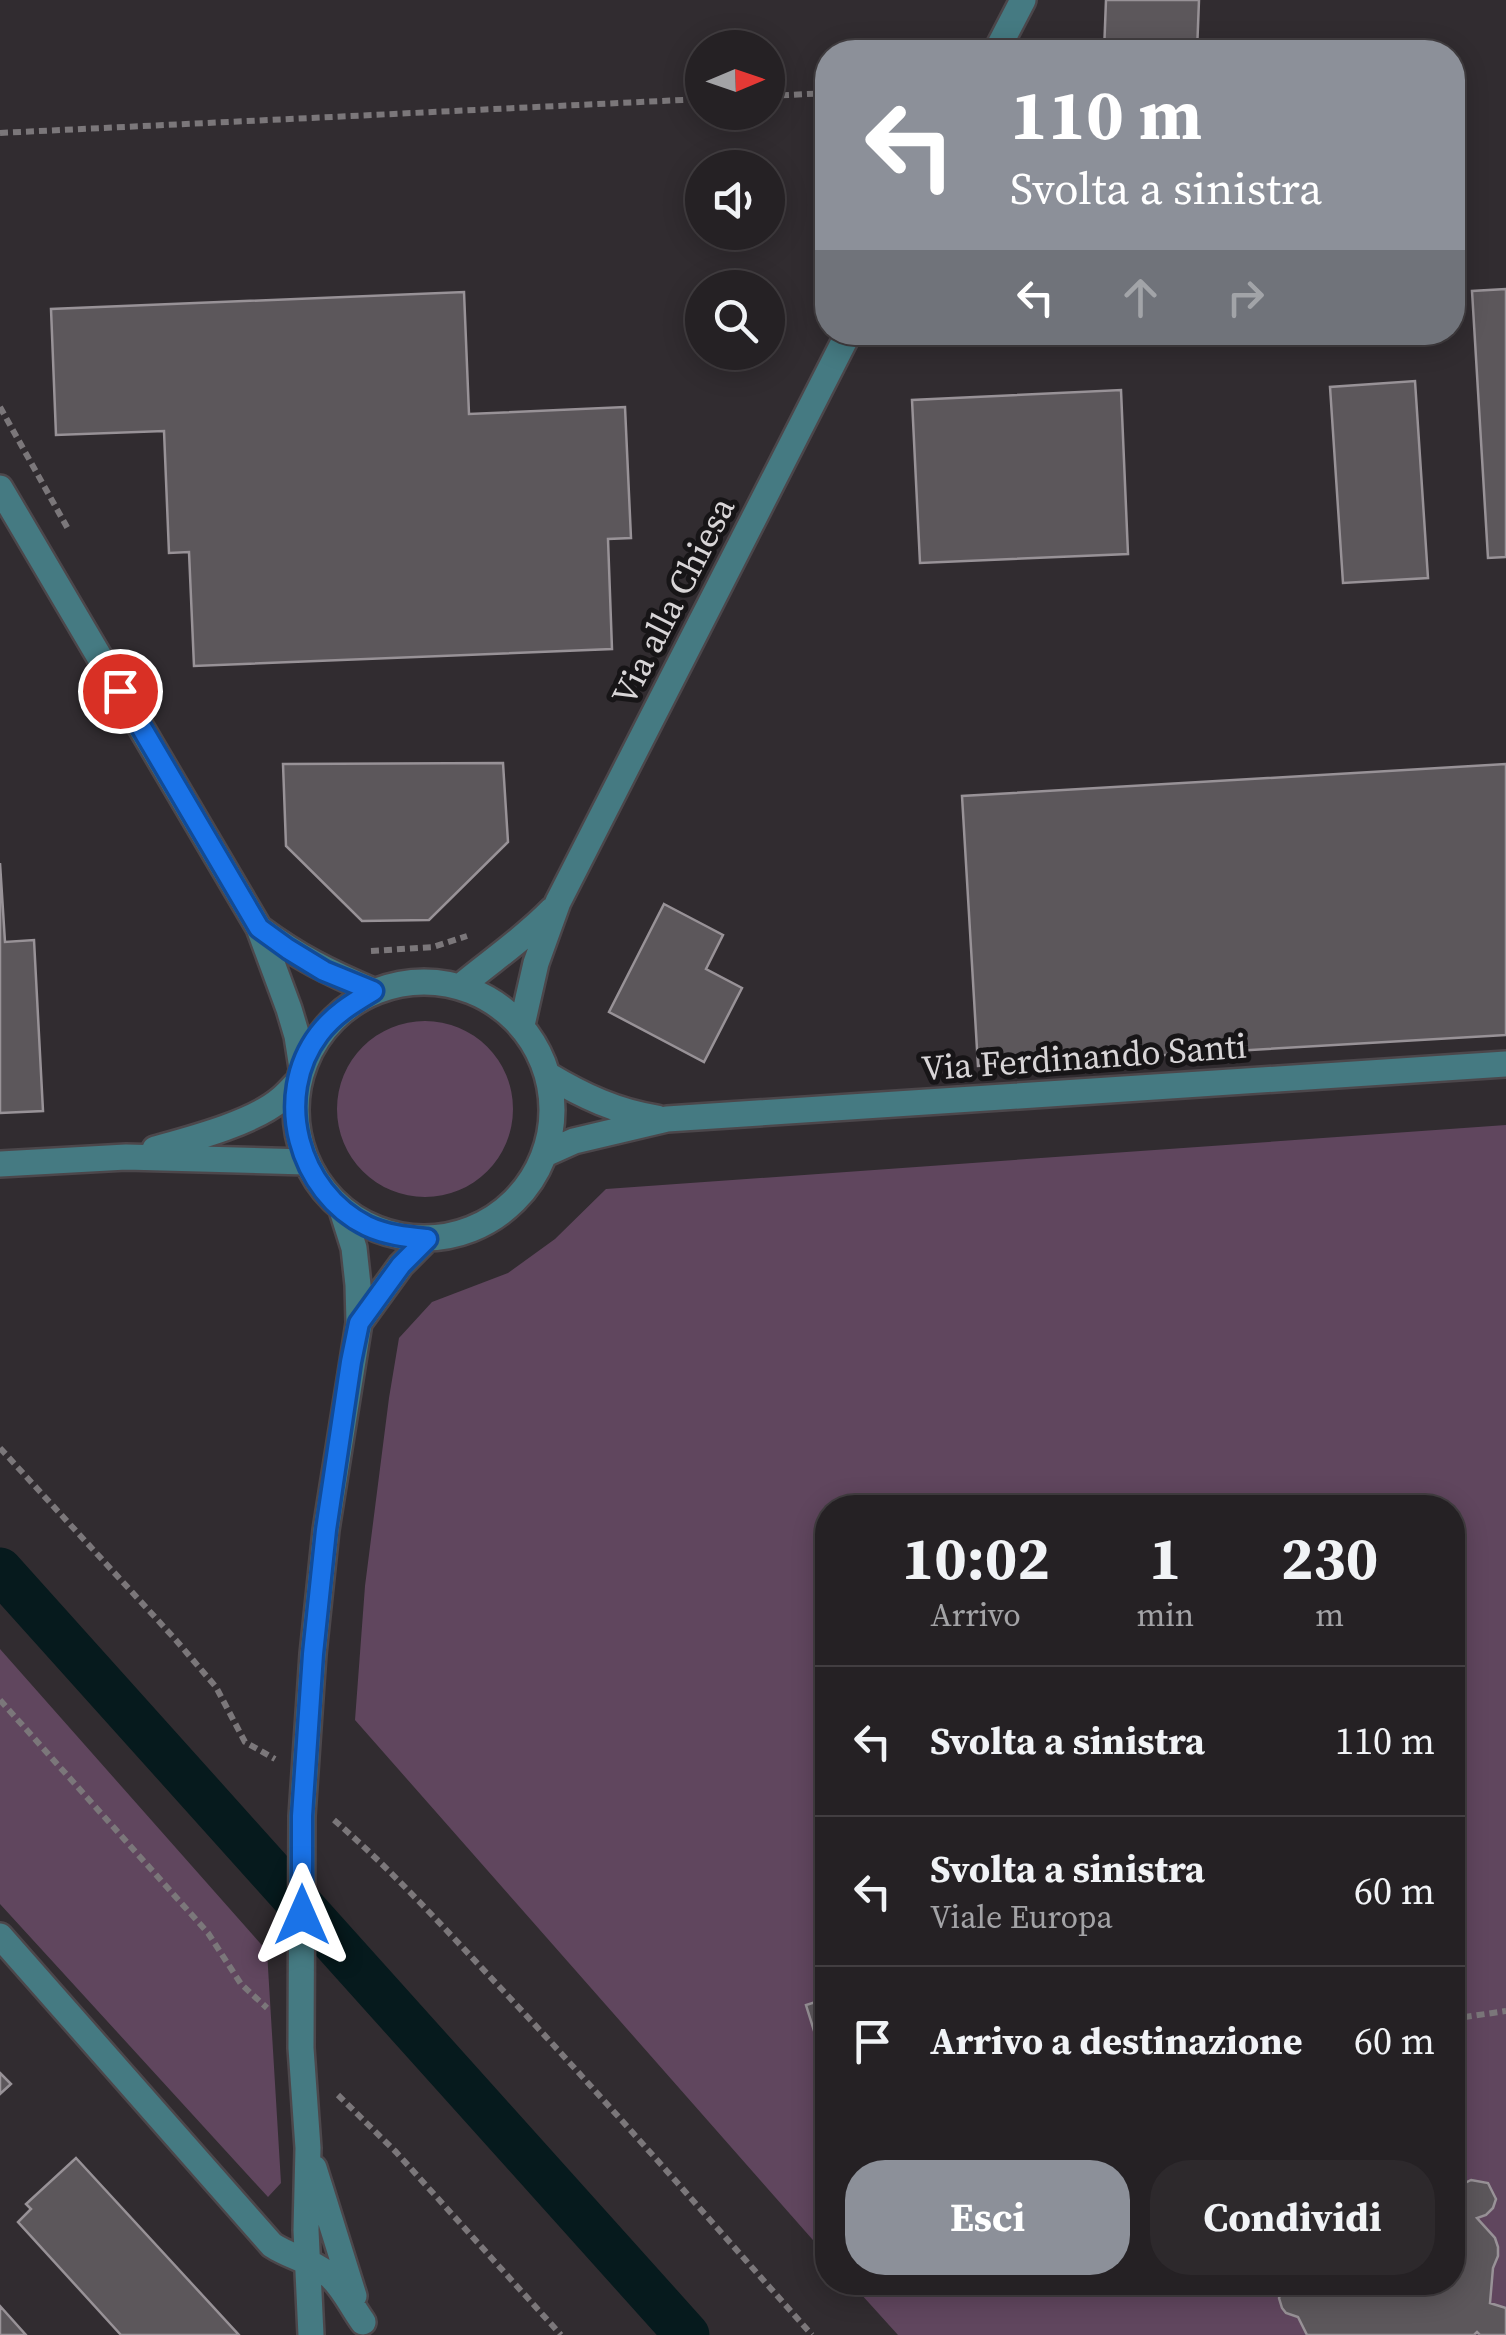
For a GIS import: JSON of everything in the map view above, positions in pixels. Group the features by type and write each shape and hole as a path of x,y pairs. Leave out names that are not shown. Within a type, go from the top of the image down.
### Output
{"street":[{"path":"1002,40 1023,0"},
{"name":"Via alla Chiesa","path":"522,1025 536,963 558,902 843,345"},
{"path":"0,488 259,928 297,1036 300,1075 295,1109 297,1136 306,1162 342,1210 382,1231 427,1239 465,1232 499,1215 526,1188 545,1154 553,1115 548,1076 538,1049 522,1025 494,1001 461,986 417,980 373,991 342,1009 318,1035 300,1075 281,1100 209,1134 126,1157"},
{"name":"Via alla Chiesa","path":"461,986 533,930 558,902"},
{"path":"259,928 324,971 373,991"},
{"name":"Via Ferdinando Santi","path":"545,1154 574,1140 667,1120 1506,1064"},
{"name":"Via Ferdinando Santi","path":"548,1076 611,1107 667,1120"},
{"path":"0,1164 126,1157 306,1162"},
{"path":"311,2335 306,2263 308,2148 301,2048 302,1805 326,1530 359,1323 354,1248 342,1210"},
{"path":"359,1323 401,1265 427,1239"},
{"path":"0,1936 272,2244 328,2274 366,2328"},
{"path":"308,2148 366,2328"}],"path":[{"path":"785,95 815,94"},
{"path":"0,133 685,100"},
{"path":"0,408 77,545"},
{"path":"355,952 432,947"},
{"path":"0,1448 176,1638 216,1687 245,1742 278,1760 305,1762"},
{"path":"302,1805 362,1844 536,2025 812,2335"},
{"path":"1465,2017 1506,2011"}],"shaded area":[{"path":"425,1021 459,1027 488,1046 507,1075 513,1109 507,1143 488,1172 459,1191 425,1197 391,1191 362,1172 343,1143 337,1109 343,1075 362,1046 391,1027"},
{"path":"1506,1125 1506,2335 898,2335 862,2295 1465,2295 1465,1495 815,1495 815,2242 355,1720 365,1586 399,1338 432,1302 508,1273 555,1239 606,1189"},
{"path":"0,1649 267,1951 281,2183 268,2197 0,1904"}],"building":[{"path":"1106,0 1199,0 1197,40 1104,40"},
{"path":"1506,289 1506,557 1488,558 1472,291"},
{"path":"464,292 469,414 625,407 631,538 608,539 612,649 194,666 189,552 169,553 164,431 56,435 51,309"},
{"path":"1415,381 1428,578 1343,583 1330,387"},
{"path":"1121,390 1128,554 920,563 912,400"},
{"path":"503,763 508,842 429,920 362,921 286,846 283,764"},
{"path":"1506,764 1506,1035 978,1066 962,796"},
{"path":"0,863 5,942 34,940 43,1111 0,1113"},
{"path":"664,904 723,935 706,969 742,988 704,1062 609,1012"},
{"path":"815,2002 815,2034 806,2005"},
{"path":"0,2073 11,2084 0,2094"},
{"path":"76,2158 239,2335 121,2335 18,2222 31,2209 26,2204"},
{"path":"1465,2183 1488,2183 1496,2199 1486,2215 1477,2218 1498,2247 1490,2303 1506,2308 1506,2335 1307,2335 1298,2317 1282,2308 1280,2295 1465,2295"},
{"path":"0,2306 26,2335 0,2335"}],"waterway":[{"path":"0,1570 687,2335"}],"route":[{"path":"120,691 259,928 324,971 373,991 342,1009 318,1035 298,1082 297,1136 306,1162 342,1210 368,1226 397,1236 427,1239 401,1265 359,1323 351,1362 326,1530 313,1654 302,1816 302,1915"}]}
